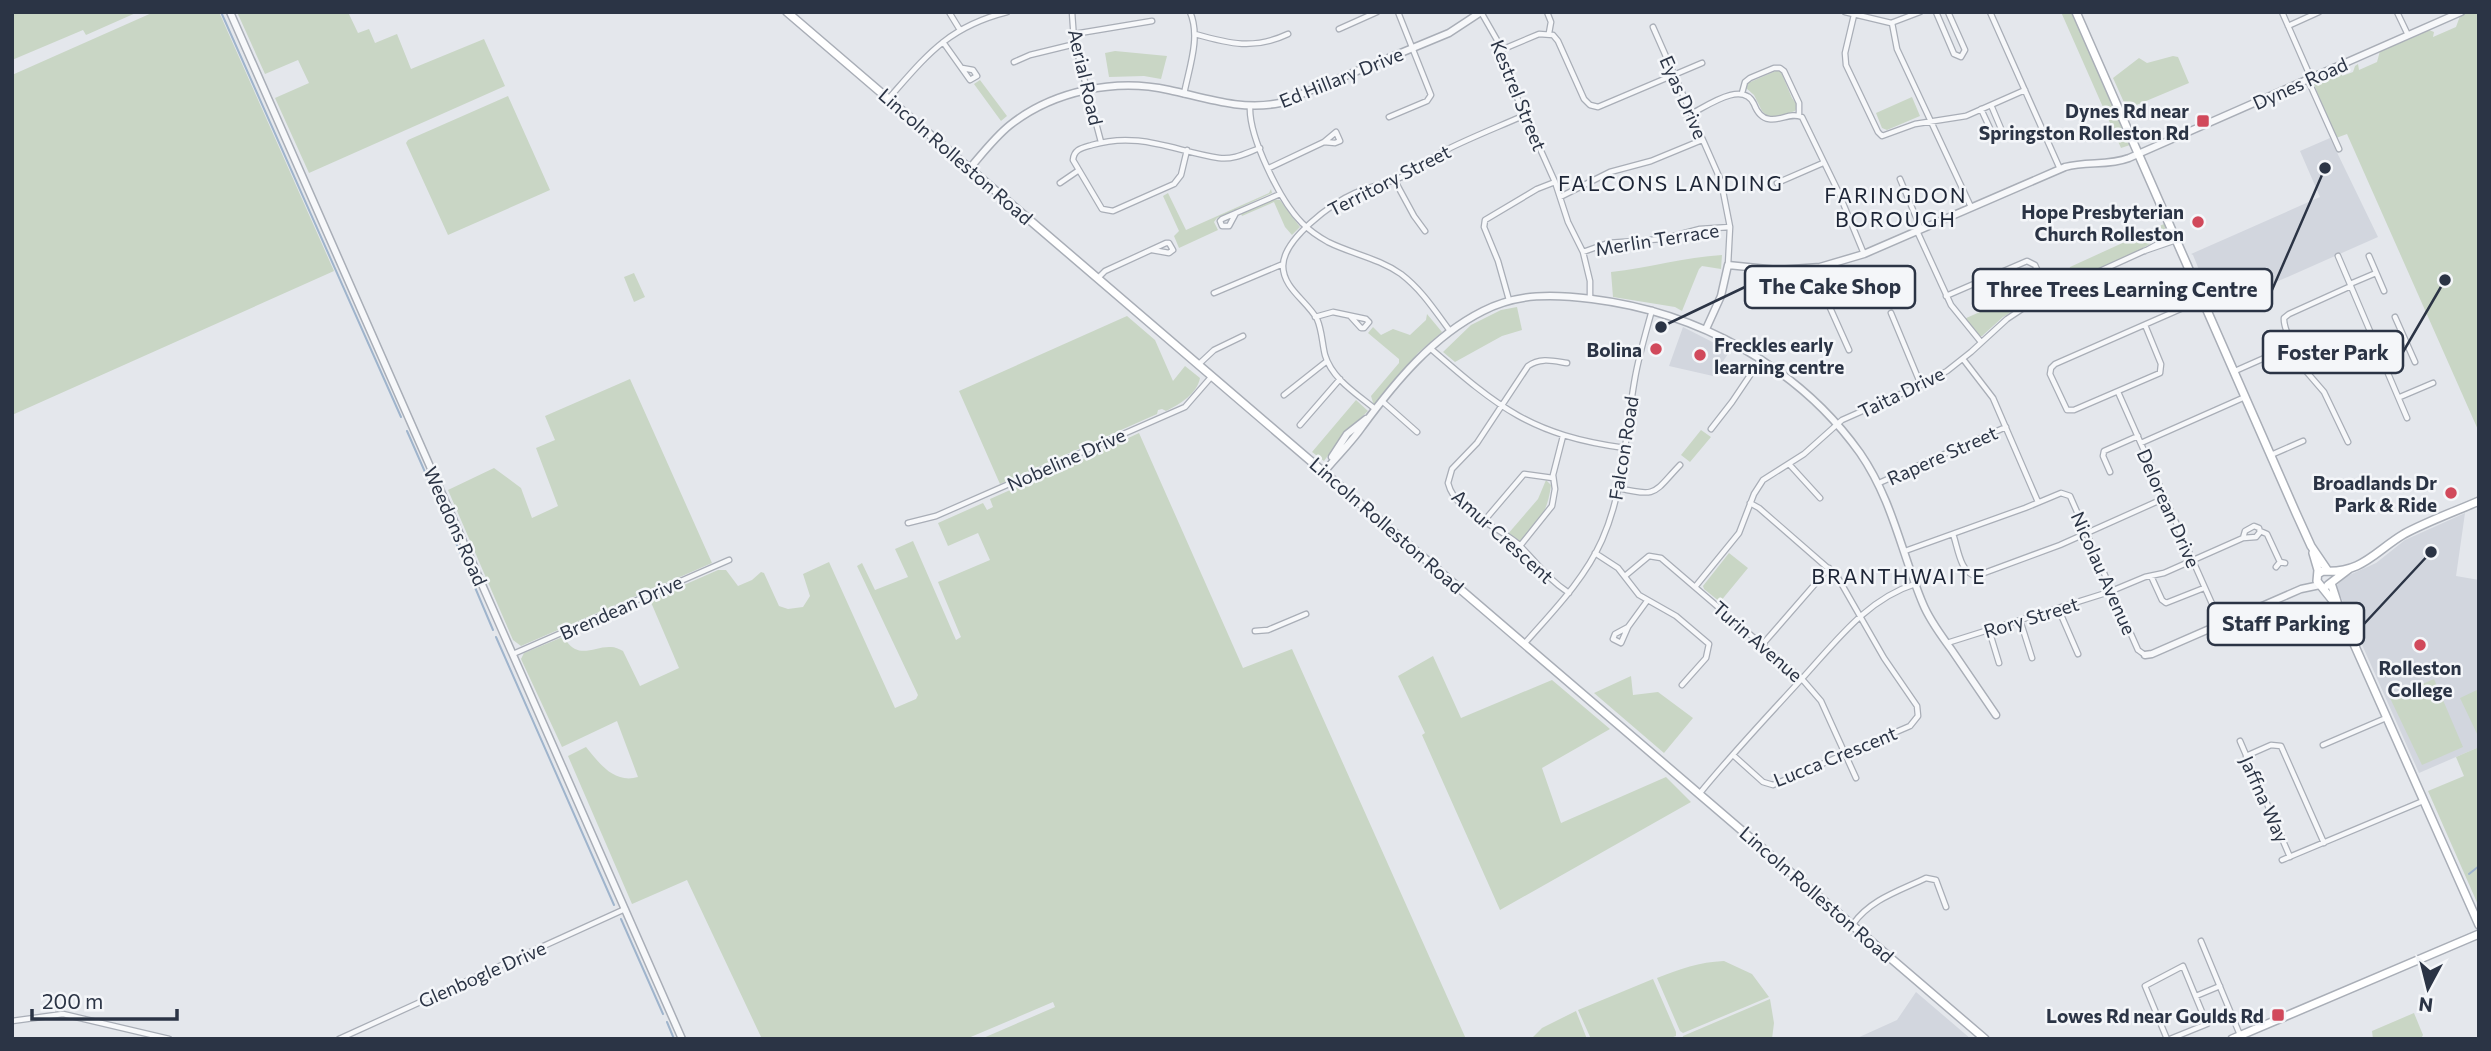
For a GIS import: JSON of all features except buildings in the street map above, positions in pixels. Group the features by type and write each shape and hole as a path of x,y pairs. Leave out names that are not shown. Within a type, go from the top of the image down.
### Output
{"main road":[{"name":"Lincoln Rolleston Road","path":"788,12 1985,1039"},
{"path":"2076,12 2270,456 2311,546 2329,572 2342,617 2479,925"},
{"path":"2318,575 2323,571 2353,566 2375,556 2402,535 2479,501"},
{"path":"2311,546 2321,585 2342,617"},
{"path":"2321,585 2327,586 2353,566"},
{"path":"2232,1039 2479,934"}],"street":[{"name":"Weedons Road","path":"230,12 682,1039"},
{"path":"949,12 960,30"},
{"path":"889,99 943,42 960,30 1007,12"},
{"name":"Aerial Road","path":"1072,12 1075,44 1101,142"},
{"path":"1184,93 1195,34 1195,23 1190,12"},
{"path":"1339,29 1377,12"},
{"path":"1389,117 1427,101 1431,95 1398,12"},
{"name":"Ed Hillary Drive","path":"970,168 1010,125 1038,107 1062,97 1131,85 1184,93 1226,104 1268,106 1294,99 1461,27 1481,12"},
{"name":"Kestrel Street","path":"1481,12 1492,27 1505,68 1555,182 1568,222 1583,252 1590,281 1590,298"},
{"path":"1547,12 1551,22 1549,33"},
{"path":"1844,12 1892,23 1920,12"},
{"path":"1936,12 1954,54 1961,57 1965,50 1948,12"},
{"path":"1990,12 2060,169"},
{"path":"2282,12 2339,149"},
{"path":"2288,26 2319,12"},
{"path":"2397,12 2407,35"},
{"name":"Dynes Road","path":"1728,265 1777,270 1821,267 1864,254 2060,169 2077,164 2110,163 2139,154 2461,12"},
{"path":"1854,15 1845,53 1846,65 1878,133 1886,136 1910,125 1961,117 2025,90"},
{"path":"1074,34 1152,22"},
{"path":"1892,23 1896,50 1971,208"},
{"name":"Eyas Drive","path":"1653,27 1721,181 1730,228 1728,265 1721,296 1706,329"},
{"path":"1946,37 1957,32"},
{"path":"1501,50 1539,34 1549,33 1558,41 1584,99 1590,105 1603,106 1702,63"},
{"path":"1195,34 1228,43 1256,45 1275,41 1288,34"},
{"path":"943,42 962,68"},
{"path":"1014,62 1030,55 1075,44"},
{"path":"1742,93 1745,82 1750,78 1780,68 1799,103 1799,116"},
{"path":"1691,114 1734,94 1742,93 1751,97 1764,118 1776,120 1792,115 1799,116 1806,123 1864,254"},
{"path":"1981,109 1993,135 1998,137 2002,131 1991,105"},
{"path":"1250,107 1250,120 1280,194 1307,228 1328,242 1377,260 1400,274 1425,297 1450,332"},
{"name":"Territory Street","path":"1283,264 1290,246 1339,201 1357,192 1395,181 1420,168 1445,150 1525,116"},
{"path":"1186,150 1181,175 1174,184 1113,211 1102,208 1073,160 1078,149 1101,142 1142,140 1186,150 1219,158 1234,158 1260,148"},
{"path":"1560,197 1609,172 1651,161 1702,140"},
{"path":"1269,168 1324,142"},
{"path":"1777,183 1823,163"},
{"path":"1060,183 1079,170"},
{"path":"1900,179 1946,296 1981,342"},
{"path":"1395,181 1413,216 1425,231"},
{"path":"1509,300 1485,220 1555,182"},
{"path":"1236,213 1280,194"},
{"name":"Merlin Terrace","path":"1583,252 1608,243 1662,239 1700,229 1730,228"},
{"name":"Taita Drive","path":"1695,587 1739,533 1750,503 1763,480 1817,444 1836,425 1947,371 2014,313 2048,294 2175,238"},
{"path":"1098,278 1105,271 1152,250"},
{"path":"2338,256 2407,418"},
{"path":"2369,256 2384,291"},
{"path":"1946,296 2027,261 2035,265 2048,294"},
{"path":"1214,293 1283,264 1286,280 1315,317 1327,361 1340,379 1375,409"},
{"path":"1821,267 1828,301 1849,350"},
{"path":"2348,442 2324,392 2289,346 2284,318 2376,273"},
{"path":"1323,470 1347,434 1368,418 1430,348 1475,315 1509,300 1543,295 1590,298 1652,310 1706,329 1761,359 1810,397 1854,446 1879,483 1930,618 1996,715"},
{"path":"2145,325 2161,370 2118,392 2069,411 2050,371 2055,365 2145,325 2202,300"},
{"name":"Falcon Road","path":"1525,643 1569,593 1595,553 1608,526 1619,488 1635,373 1652,310"},
{"path":"1315,317 1329,312 1351,317"},
{"path":"1891,313 1922,385"},
{"path":"2396,317 2416,362"},
{"path":"2378,346 2403,335"},
{"path":"1199,364 1214,351 1243,336"},
{"path":"2235,372 2289,346"},
{"path":"1430,348 1502,407 1538,426 1563,436 1625,448"},
{"path":"1711,429 1761,359"},
{"path":"1963,359 1984,384 2006,427 2038,502"},
{"path":"1502,407 1524,372 1533,363 1546,360 1567,363"},
{"path":"1284,395 1327,361"},
{"name":"Nobeline Drive","path":"908,523 936,516 1185,407 1212,376"},
{"path":"1300,425 1340,379"},
{"path":"2400,397 2433,383"},
{"name":"Delorean Drive","path":"2118,392 2221,624"},
{"path":"2141,443 2245,397"},
{"path":"1382,401 1417,432"},
{"name":"Amur Crescent","path":"1502,407 1477,443 1452,469 1448,478 1449,489 1454,497 1520,546 1541,572 1569,593"},
{"name":"Rapere Street","path":"1879,483 2006,427"},
{"path":"1520,546 1552,506 1555,489 1553,478 1563,436"},
{"path":"2110,472 2103,456 2104,451 2138,436"},
{"path":"2270,456 2304,441"},
{"path":"1789,464 1820,498"},
{"path":"1619,488 1642,494 1653,492 1680,465"},
{"path":"1484,521 1524,474 1553,478"},
{"name":"Nicolau Avenue","path":"1905,551 2067,493 2138,650 2145,655"},
{"path":"1953,534 1965,569 1974,576 2034,555 2165,498"},
{"name":"Lucca Crescent","path":"1733,755 1763,782 1773,785 1910,726 1918,716 1917,706 1884,658 1839,580 1829,568 1750,503"},
{"path":"2260,531 2256,537 2242,538 2245,531 2252,527 2267,534 2280,564"},
{"name":"Rory Street","path":"1947,643 2112,591 2192,561 2242,538"},
{"path":"1595,553 1613,564 1633,589 1647,601 1675,616 1709,644 1706,658 1682,685"},
{"name":"Turin Avenue","path":"1625,576 1646,558 1654,555 1661,558 1802,679 1821,701 1856,778"},
{"name":"Brendean Drive","path":"513,654 729,560"},
{"path":"1762,645 1829,568"},
{"path":"2301,589 2318,575"},
{"path":"2151,576 2166,603 2204,588"},
{"path":"1700,793 1860,617 1891,594 1916,584"},
{"path":"2145,655 2301,589 2321,585"},
{"path":"1628,627 1647,601"},
{"path":"2058,608 2078,654"},
{"path":"1255,631 1268,630 1306,614"},
{"path":"2020,620 2032,658"},
{"path":"1989,630 1999,663"},
{"path":"2323,745 2386,718"},
{"name":"Jaffna Way","path":"2240,741 2290,857"},
{"path":"2246,756 2271,745 2281,746 2324,842"},
{"path":"2282,860 2423,801"},
{"path":"1853,924 1861,912 1874,902 1926,878 1936,880 1946,907"},
{"name":"Glenbogle Drive","path":"339,1039 625,909"},
{"path":"2201,941 2240,1035"},
{"path":"2183,966 2196,996 2207,1024 2169,1039 2145,986 2183,966"},
{"path":"2196,996 2220,986"},
{"path":"12,1021 63,1014 169,1039"}],"shaded area":[{"path":"2330,138 2378,237 2215,309 2191,254 2320,197 2300,151"},
{"path":"1683,327 1730,351 1713,376 1669,366"},
{"name":"Rolleston College","path":"2465,513 2456,576 2479,580 2479,747 2419,773 2336,586 2345,577 2376,563 2405,540"},
{"path":"1916,992 1971,1039 1855,1039 1897,1020"}],"green space":[{"path":"12,12 138,12 86,35 83,30 12,60"},
{"path":"154,12 219,12 334,271 12,415 12,75"},
{"path":"237,12 348,12 358,33 369,29 375,43 397,34 411,69 484,39 505,86 309,173 275,98 309,83 298,60 265,74"},
{"path":"2061,12 2071,12 2130,145 2121,148"},
{"path":"2468,12 2479,12 2479,432 2347,134 2336,138 2313,82 2337,70 2343,71 2342,76 2353,72 2358,64 2359,70 2377,62 2380,51 2429,30 2434,32 2433,37 2456,27 2460,16"},
{"path":"1115,51 1167,56 1161,79 1144,76 1109,77 1105,53"},
{"path":"2178,57 2189,83 2127,109 2113,78 2139,58 2147,63"},
{"path":"1778,70 1798,106 1795,111 1777,117 1767,116 1754,95 1746,88 1748,83"},
{"path":"980,80 1007,116 1001,121 974,84"},
{"path":"508,96 550,190 448,235 406,143"},
{"path":"1912,97 1920,116 1887,130 1882,128 1876,113"},
{"path":"1271,189 1272,193 1217,218 1214,222 1218,230 1179,248 1174,236 1179,231 1163,196 1168,193 1186,230 1269,193"},
{"path":"1273,199 1280,200 1300,227 1292,235 1285,227 1274,202 1242,216 1241,214"},
{"path":"2164,224 2167,230 2161,237 2133,253 2053,288 2046,283 2068,274 2070,267"},
{"path":"1722,255 1721,269 1702,266 1699,269 1682,311 1675,307 1613,297 1611,272"},
{"path":"634,273 645,297 634,302 624,277"},
{"path":"2041,285 2040,294 2003,317 1982,336 1964,319"},
{"path":"1517,307 1522,330 1502,336 1455,362 1443,352 1471,325 1501,310"},
{"path":"1427,314 1442,332 1418,353 1375,409 1371,396 1399,363 1399,359 1368,333 1373,327 1381,335 1393,329 1410,335 1426,320"},
{"path":"1127,316 1155,340 1173,381 1185,366 1200,378 1192,394 1166,411 1158,410 1157,414 1000,484 959,391"},
{"path":"630,379 712,563 521,646 513,640 448,490 494,468 521,488 532,518 558,506 536,448 555,440 545,416"},
{"path":"1356,400 1368,411 1343,435 1324,461 1312,452"},
{"path":"1701,430 1711,437 1690,462 1681,455"},
{"path":"1139,433 1243,668 1292,649 1466,1039 981,1039 1055,1007 1053,1002 966,1039 762,1039 687,880 632,904 568,756 586,747 614,775 622,778 638,777 617,721 562,747 521,659 524,653 565,636 567,642 577,650 616,648 623,651 640,686 679,668 650,600 718,570 726,570 738,586 752,580 761,572 764,573 779,606 788,609 803,607 810,596 803,574 829,562 895,708 916,699 918,695 857,566 862,563 875,590 908,577 895,549 913,541 956,640 961,637 938,582 990,560 978,533 948,546 938,523 983,503 987,510 993,507 990,499 1120,444"},
{"path":"1546,480 1551,485 1544,511 1536,525 1517,544 1507,535 1538,499"},
{"path":"1729,553 1748,568 1720,602 1703,586"},
{"path":"1433,656 1461,718 1552,680 1610,729 1542,768 1561,823 1666,777 1691,802 1500,910 1398,676"},
{"path":"1631,676 1633,695 1658,692 1693,718 1664,753 1594,693"},
{"path":"2434,679 2463,747 2422,765 2390,698"},
{"path":"2479,689 2479,738 2460,698"},
{"path":"2479,747 2479,907 2428,791 2464,776 2456,757"},
{"path":"1724,961 1752,974 1769,997 1683,1033 1657,978 1690,966"},
{"path":"1653,979 1676,1036 1668,1039 1591,1039 1578,1010"},
{"path":"1770,999 1774,1023 1772,1039 1682,1039 1683,1036"},
{"path":"1576,1011 1587,1039 1531,1039 1542,1028"},
{"path":"2414,1013 2423,1035 2421,1039 2373,1039 2372,1031"}],"waterway":[{"path":"221,12 401,417"},
{"path":"407,431 471,577"},
{"path":"474,585 493,630"},
{"path":"496,637 614,905"},
{"path":"2469,874 2479,866"},
{"path":"621,919 663,1014"},
{"path":"667,1022 674,1039"}],"place":[{"name":"Dynes Rd near Springston Rolleston Rd","path":"2203,121"},
{"name":"Three Trees Learning Centre","path":"2325,168"},
{"name":"Hope Presbyterian Church Rolleston","path":"2198,222"},
{"name":"Foster Park","path":"2445,280"},
{"name":"The Cake Shop","path":"1661,327"},
{"name":"Bolina","path":"1656,349"},
{"name":"Freckles early learning centre","path":"1700,355"},
{"name":"Broadlands Dr Park & Ride","path":"2451,493"},
{"name":"Staff Parking","path":"2431,552"},
{"name":"Rolleston College","path":"2420,645"},
{"name":"Lowes Rd near Goulds Rd","path":"2278,1015"}],"district":[{"name":"FALCONS LANDING","path":"1671,182"},
{"name":"FARINGDON BOROUGH","path":"1896,206"},
{"name":"BRANTHWAITE","path":"1899,575"}]}
